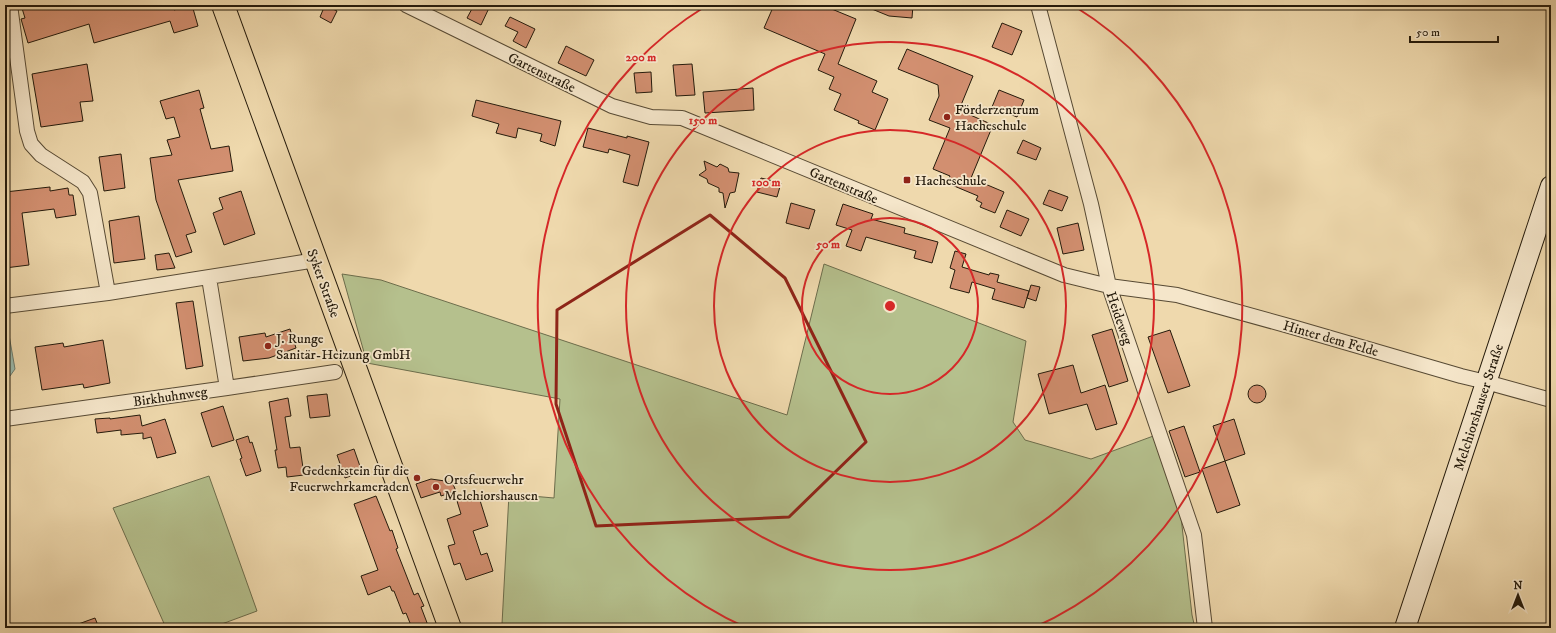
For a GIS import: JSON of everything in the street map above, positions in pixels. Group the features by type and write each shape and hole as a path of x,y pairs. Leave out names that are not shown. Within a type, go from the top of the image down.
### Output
{"main road":[{"name":"Syker Straße","path":"223,5 450,628"}],"street":[{"path":"10,5 26,131 31,144 41,155 83,182 90,193 108,293"},
{"name":"Gartenstraße","path":"406,5 612,106 651,117 682,118 1064,276 1108,286"},
{"name":"Heideweg","path":"1038,5 1091,204 1108,286 1194,535 1205,628"},
{"name":"Melchiorshauser Straße","path":"1405,628 1551,186"},
{"path":"5,306 108,293 316,260"},
{"path":"209,278 227,388"},
{"name":"Hinter dem Felde","path":"1108,286 1177,295 1461,376 1551,400"},
{"name":"Birkhuhnweg","path":"5,419 335,372"}],"highlighted area":[{"path":"710,215 785,278 866,442 789,517 596,526 556,404 557,310"}],"green space":[{"path":"824,264 1026,341 1013,422 1025,440 1091,459 1156,435 1180,508 1192,615 1195,628 740,628 502,624 509,494 554,498 560,399 367,363 342,274 381,280 787,415"},
{"path":"209,476 257,611 211,628 166,628 113,508"}],"shaded area":[{"path":"5,335 9,335 15,369 10,376 5,377"}],"building":[{"path":"21,5 173,5 174,10 192,5 198,26 174,33 170,21 94,43 89,24 28,43 21,19 25,18"},
{"path":"325,5 337,11 331,23 320,17"},
{"path":"474,5 483,5 489,8 481,25 467,18"},
{"path":"774,5 822,5 856,19 838,64 877,81 872,92 888,99 875,130 834,110 841,94 829,89 834,77 818,70 825,54 764,28"},
{"path":"862,5 913,5 912,18 889,16"},
{"path":"510,17 535,29 526,48 513,41 518,32 505,26"},
{"path":"1002,23 1022,31 1012,55 992,47"},
{"path":"566,46 594,60 586,76 558,63"},
{"path":"907,49 973,76 959,110 993,125 971,178 1004,192 995,213 980,207 982,203 976,200 978,196 947,183 950,176 933,169 950,128 929,120 939,96 938,85 898,69"},
{"path":"87,64 93,101 80,102 83,121 41,127 32,74"},
{"path":"692,64 695,95 676,96 673,65"},
{"path":"651,72 652,92 636,93 634,73"},
{"path":"753,88 754,110 705,113 703,92"},
{"path":"199,90 204,108 200,109 211,149 229,146 233,171 178,180 196,232 186,235 192,252 176,257 156,200 150,158 172,155 167,140 180,137 174,117 166,119 160,101"},
{"path":"999,90 1024,100 1017,117 992,107"},
{"path":"476,100 561,121 555,146 540,141 542,134 518,128 516,138 496,133 499,124 472,116"},
{"path":"588,128 649,142 638,186 623,182 630,155 609,149 608,153 583,147"},
{"path":"1023,140 1041,148 1036,160 1017,153"},
{"path":"121,154 125,188 104,191 99,157"},
{"path":"704,161 717,167 720,164 728,168 729,172 739,173 735,192 730,193 725,208 723,193 719,192 719,188 708,183 707,179 699,175 706,170"},
{"path":"761,178 781,183 777,197 757,192"},
{"path":"50,187 50,191 68,188 69,195 73,195 76,215 56,218 54,209 22,213 29,265 5,268 5,192"},
{"path":"1049,190 1068,197 1062,211 1043,204"},
{"path":"241,191 255,234 224,245 213,213 223,209 219,198"},
{"path":"791,203 815,210 809,229 786,223"},
{"path":"843,204 873,214 871,219 905,228 904,233 938,242 932,263 914,258 916,251 866,237 861,251 846,246 852,230 836,225"},
{"path":"1007,210 1029,219 1021,236 1000,227"},
{"path":"139,216 145,259 114,263 109,221"},
{"path":"1078,223 1084,250 1063,254 1057,228"},
{"path":"955,251 966,254 962,267 989,275 990,273 999,275 997,282 1029,291 1024,308 992,299 995,289 972,282 969,293 950,288 955,270 950,268"},
{"path":"169,253 175,268 157,270 155,255"},
{"path":"1031,285 1040,287 1036,301 1027,298"},
{"path":"193,301 203,366 186,369 176,303"},
{"name":"J. Runge Sanitär-Heizung GmbH","path":"290,329 296,348 269,358 243,361 239,337 265,333 266,337"},
{"path":"1112,329 1128,381 1109,387 1092,335"},
{"path":"1170,330 1190,386 1168,393 1148,337"},
{"path":"103,340 110,383 84,388 83,384 42,390 35,347 63,343 64,347"},
{"path":"1073,365 1081,393 1105,385 1117,424 1096,430 1087,404 1049,414 1038,374"},
{"path":"1253,385 1261,385 1266,390 1264,401 1261,403 1253,403 1248,398 1248,390"},
{"path":"327,394 330,416 310,418 307,396"},
{"path":"288,398 291,416 285,417 290,448 300,447 304,475 287,477 286,467 278,468 275,450 277,450 269,402"},
{"path":"223,406 234,440 212,447 201,413"},
{"path":"140,415 142,426 165,419 176,453 157,458 151,437 143,439 143,433 121,435 121,430 97,433 95,419 110,419"},
{"path":"1234,419 1245,454 1225,461 1213,426"},
{"path":"1184,426 1200,472 1185,477 1169,431"},
{"path":"248,436 250,443 252,442 261,471 246,476 240,459 242,458 236,440"},
{"path":"354,449 362,472 345,478 337,455"},
{"path":"1225,461 1240,505 1217,513 1202,469"},
{"name":"Ortsfeuerwehr Melchiorshausen","path":"431,479 452,482 456,491 441,496 440,492 421,498 416,484"},
{"path":"478,494 488,526 473,531 481,555 487,553 493,571 466,580 460,563 454,565 448,546 455,544 447,519 461,514 457,501"},
{"path":"376,496 390,531 392,530 398,548 396,549 414,595 418,593 424,606 421,607 429,628 412,628 406,613 403,614 394,591 392,591 390,586 368,595 361,576 378,570 354,504"},
{"path":"95,618 99,628 70,628 70,627"}],"place":[{"name":"Förderzentrum Hacheschule","path":"947,117"},
{"name":"Hacheschule","path":"907,180"},
{"name":"J. Runge Sanitär-Heizung GmbH","path":"268,346"},
{"name":"Gedenkstein für die Feuerwehrkameraden","path":"417,478"},
{"name":"Ortsfeuerwehr Melchiorshausen","path":"436,487"}]}
